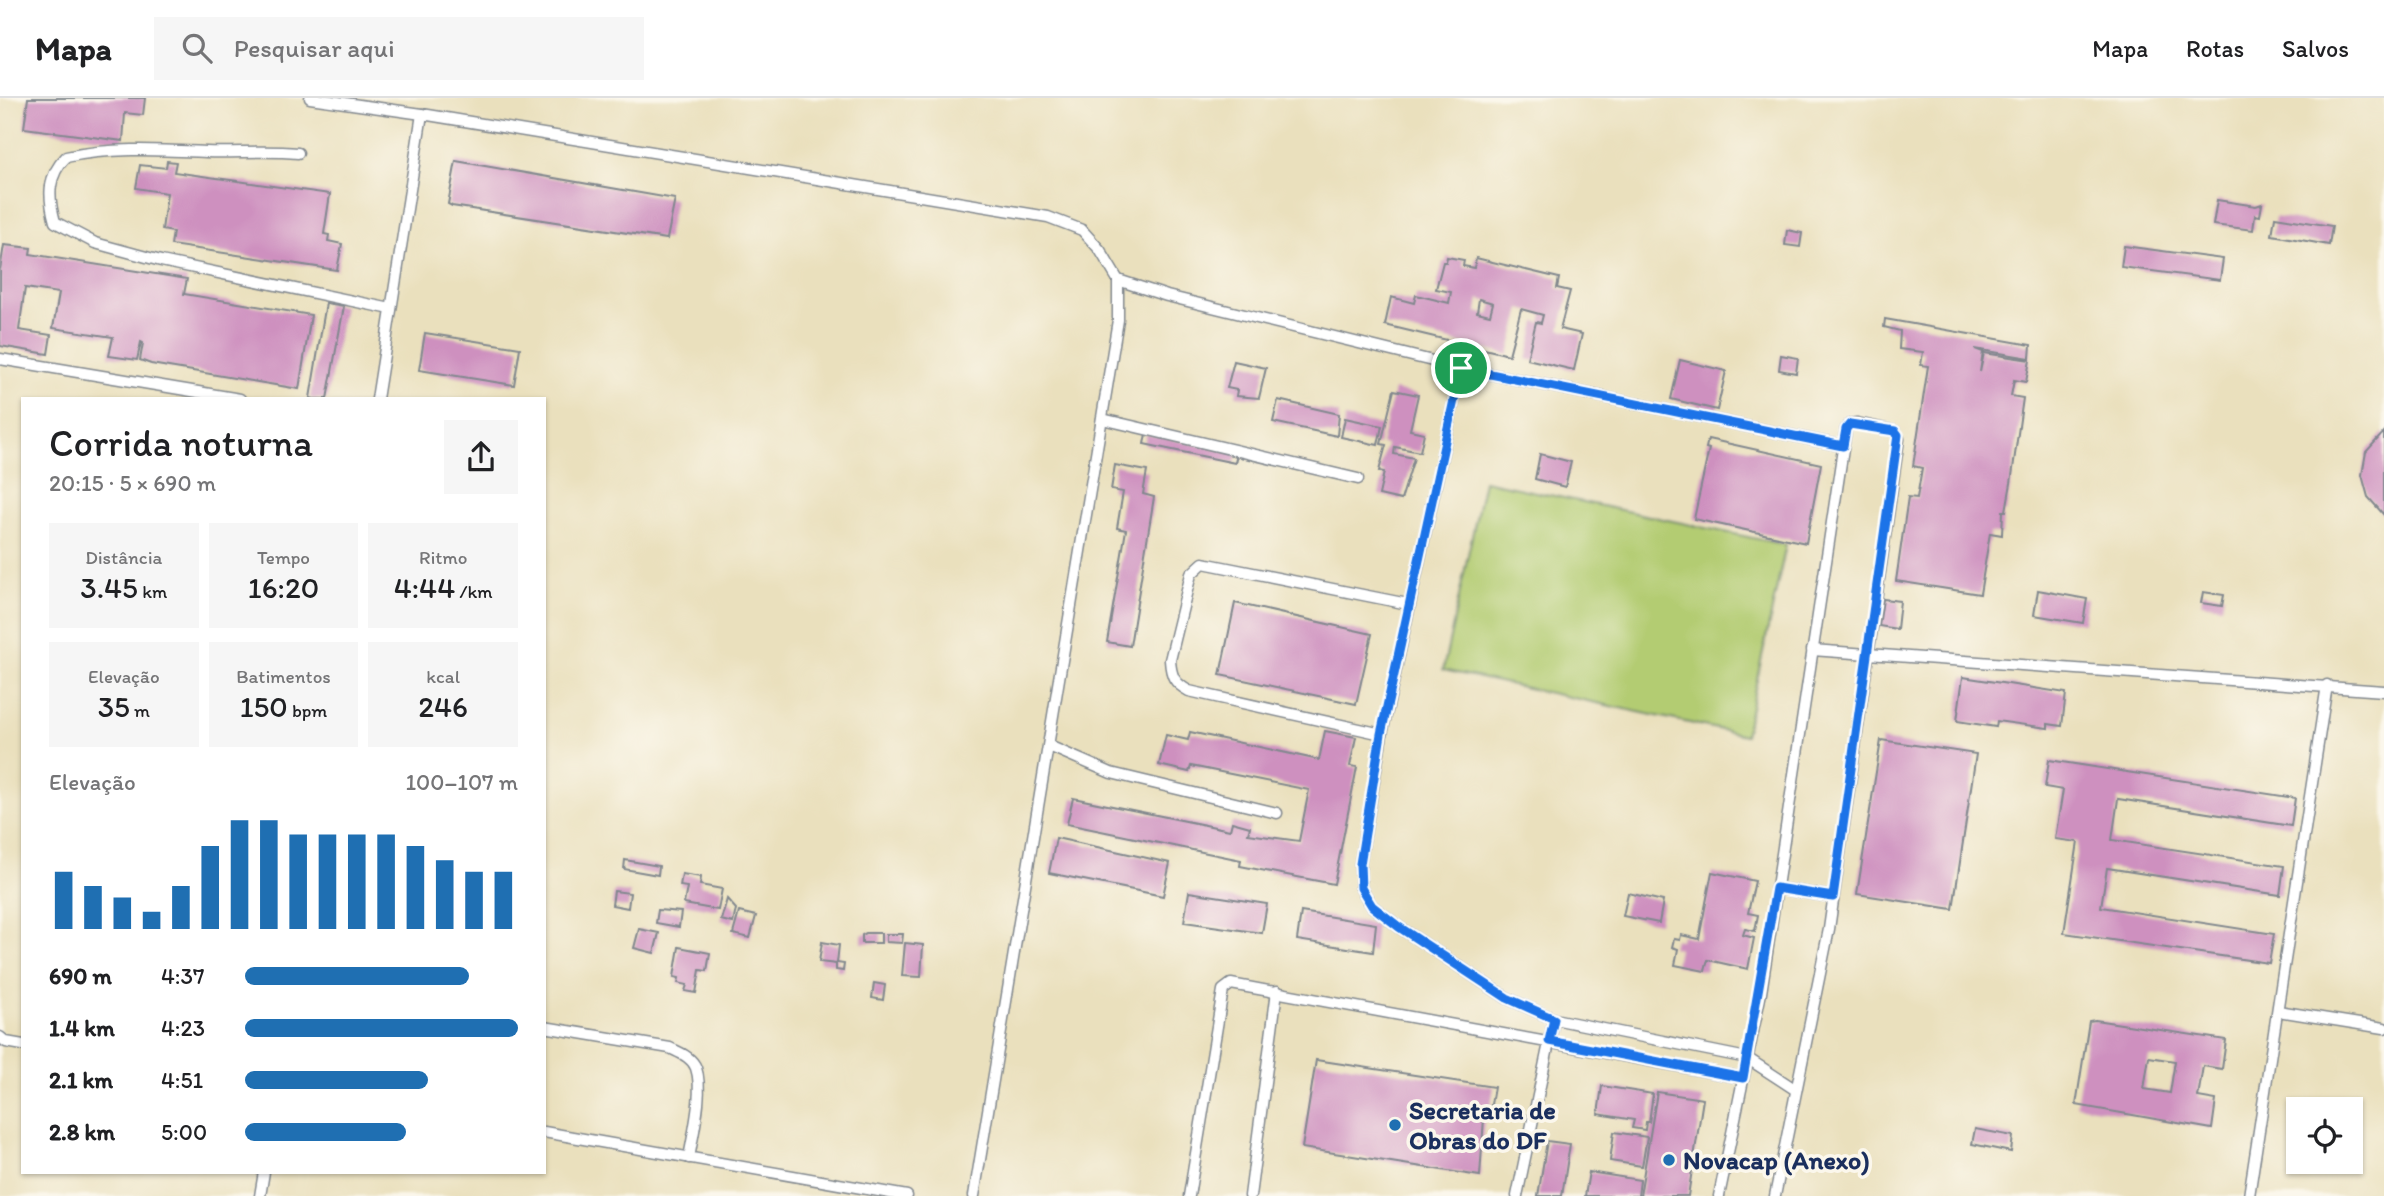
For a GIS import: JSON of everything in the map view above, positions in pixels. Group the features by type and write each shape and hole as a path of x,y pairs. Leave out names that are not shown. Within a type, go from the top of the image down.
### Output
{"lane":[{"path":"310,98 1048,217 1082,230 1100,250 1118,280 1118,320 974,1196"},
{"path":"377,397 422,114"},
{"path":"298,153 257,149 206,152 157,149 66,157 55,167 51,180 51,209 55,222 95,243 161,261 391,309"},
{"path":"1118,280 1167,296 1461,368 1843,446"},
{"path":"0,359 228,397"},
{"path":"1461,368 1381,734 1360,864 1361,888 1372,906 1507,998 1554,1019 1747,1058 1796,1090"},
{"path":"1102,419 1358,479"},
{"path":"1719,1196 1747,1058 1776,888 1843,446 1846,429 1850,424 1895,431 1899,439 1833,897 1775,1196"},
{"path":"1381,734 1189,691 1176,684 1171,674 1170,660 1192,574 1203,564 1408,604"},
{"path":"1812,650 2384,691"},
{"path":"2249,1196 2327,685"},
{"path":"1049,746 1111,773 1277,813"},
{"path":"1776,888 1833,897"},
{"path":"1189,1196 1223,990 1231,984 1743,1078"},
{"path":"1250,1196 1277,991"},
{"path":"2278,1011 2384,1028"},
{"path":"1517,1196 1554,1019"},
{"path":"546,1027 670,1048 688,1056 696,1069 698,1106 689,1158"},
{"path":"2,1041 21,1045"},
{"path":"546,1132 907,1196"},
{"path":"260,1196 264,1174"}],"green space":[{"path":"1484,481 1786,545 1745,735 1443,670"}],"building":[{"path":"28,98 145,98 143,115 125,113 123,141 24,128"},
{"path":"167,161 176,162 174,172 330,194 324,234 329,235 328,241 342,244 337,270 171,245 173,232 162,230 167,193 136,188 140,165 166,168"},
{"path":"456,161 675,199 667,239 452,206 448,204"},
{"path":"2217,200 2256,206 2262,204 2260,216 2255,215 2253,230 2213,225"},
{"path":"2275,217 2332,226 2329,245 2272,235"},
{"path":"1787,230 1802,233 1800,247 1785,245"},
{"path":"4,245 31,248 30,254 187,279 184,294 311,315 299,389 151,364 140,360 141,342 137,360 109,356 113,337 53,328 59,293 25,288 19,330 51,335 48,354 0,346 0,270"},
{"path":"2124,246 2223,259 2220,280 2121,267"},
{"path":"1447,257 1464,260 1463,266 1474,268 1476,258 1559,278 1557,288 1570,291 1560,329 1582,334 1574,370 1527,359 1536,322 1541,323 1543,315 1521,309 1509,355 1385,325 1391,297 1414,303 1416,295 1449,303 1451,292 1436,289 1443,262 1446,262","holes":["1479,299 1493,303 1490,315 1477,312"]},
{"path":"326,303 344,306 327,397 310,397"},
{"path":"1885,319 2031,345 2030,358 1975,349 1983,352 1980,372 1984,353 2030,360 2026,382 2014,380 2011,396 2023,398 2011,483 2006,511 2003,511 2002,535 1990,533 1980,594 1896,581 1908,497 1917,498 1922,468 1913,466 1928,366 1921,365 1923,352 1899,349 1900,331 1884,327"},
{"path":"425,333 520,348 514,385 419,370"},
{"path":"1781,355 1798,358 1796,373 1779,370"},
{"path":"1680,360 1726,371 1717,410 1671,399"},
{"path":"1234,361 1266,368 1259,398 1236,396 1237,390 1227,388"},
{"path":"1394,390 1418,395 1410,430 1424,433 1420,452 1395,447 1394,454 1414,458 1401,500 1379,495 1384,472 1379,471 1386,445 1381,444"},
{"path":"1278,400 1339,414 1337,436 1273,422"},
{"path":"1345,418 1382,426 1378,445 1341,437"},
{"path":"2384,432 2384,515 2368,497 2362,475 2366,452"},
{"path":"1146,434 1237,453 1235,463 1144,444"},
{"path":"1708,439 1821,464 1806,543 1694,519 1709,449 1706,448"},
{"path":"1540,454 1571,462 1565,487 1535,479"},
{"path":"1115,465 1147,471 1143,494 1154,497 1130,646 1107,642 1126,530 1117,528 1123,492 1111,490"},
{"path":"2038,590 2087,599 2083,623 2034,615"},
{"path":"2203,592 2224,595 2222,606 2201,603"},
{"path":"1883,599 1900,601 1897,629 1879,626"},
{"path":"1235,603 1372,634 1356,704 1220,675"},
{"path":"1963,677 2066,693 2062,726 2048,724 2048,728 1997,721 1996,727 1957,721"},
{"path":"1325,731 1356,737 1350,766 1357,767 1334,884 1240,866 1241,860 1067,824 1073,798 1230,830 1232,822 1250,827 1248,834 1299,841 1309,790 1191,766 1189,772 1159,765 1166,735 1188,740 1190,732 1319,760"},
{"path":"1881,740 1976,754 1953,909 1857,894"},
{"path":"2049,760 2295,798 2291,826 2118,799 2112,840 2284,866 2280,895 2107,868 2101,907 2274,934 2269,963 2064,933 2078,842 2055,839 2063,790 2045,787"},
{"path":"1056,838 1170,863 1163,896 1049,873"},
{"path":"625,860 659,866 658,875 624,869"},
{"path":"1712,872 1755,881 1748,913 1758,915 1755,931 1745,929 1743,935 1754,938 1748,969 1708,960 1705,971 1675,965 1678,949 1672,947 1674,939 1680,940 1681,935 1699,939"},
{"path":"682,874 701,877 700,885 722,889 718,910 684,904 687,887 680,886"},
{"path":"614,891 630,893 628,908 612,905"},
{"path":"1189,892 1267,904 1262,933 1184,922"},
{"path":"1628,893 1663,901 1659,923 1623,916"},
{"path":"727,899 736,909 733,923 721,920"},
{"path":"658,910 681,912 679,927 656,923"},
{"path":"739,912 756,916 750,938 733,934"},
{"path":"1301,912 1376,924 1373,952 1297,940"},
{"path":"639,929 659,933 654,953 634,948"},
{"path":"881,933 881,943 862,943 862,935"},
{"path":"886,934 903,934 902,943 886,942"},
{"path":"822,942 839,945 837,963 844,964 843,971 836,970 836,964 819,962"},
{"path":"905,943 923,945 921,977 902,976"},
{"path":"679,947 710,953 707,971 700,970 696,993 685,991 687,985 678,983 679,978 674,977"},
{"path":"874,983 885,985 883,1000 872,998"},
{"path":"2089,1021 2226,1040 2222,1069 2203,1066 2198,1097 2216,1100 2212,1129 2076,1105","holes":["2149,1057 2175,1061 2170,1093 2144,1089"]},
{"name":"Secretaria de Obras do DF","path":"1316,1060 1494,1087 1489,1116 1484,1118 1480,1176 1302,1148"},
{"path":"1602,1086 1653,1094 1649,1122 1646,1122 1645,1130 1632,1128 1634,1120 1598,1114"},
{"name":"Novacap (Anexo)","path":"1657,1092 1703,1099 1688,1196 1640,1196"},
{"path":"1975,1129 2013,1136 2011,1152 1972,1144"},
{"path":"1614,1132 1647,1137 1642,1166 1610,1161"},
{"path":"1547,1141 1570,1144 1562,1196 1538,1196"},
{"path":"1589,1172 1640,1180 1638,1196 1585,1196"}],"place":[{"name":"Secretaria de Obras do DF","path":"1395,1125"},
{"name":"Novacap (Anexo)","path":"1669,1160"}],"route":[{"path":"1461,368 1843,446 1846,429 1850,424 1895,431 1898,435 1833,897 1776,888 1760,993 1743,1078 1549,1041 1554,1019 1507,998 1399,927 1372,906 1361,888 1360,864 1381,734 1461,368"}]}
